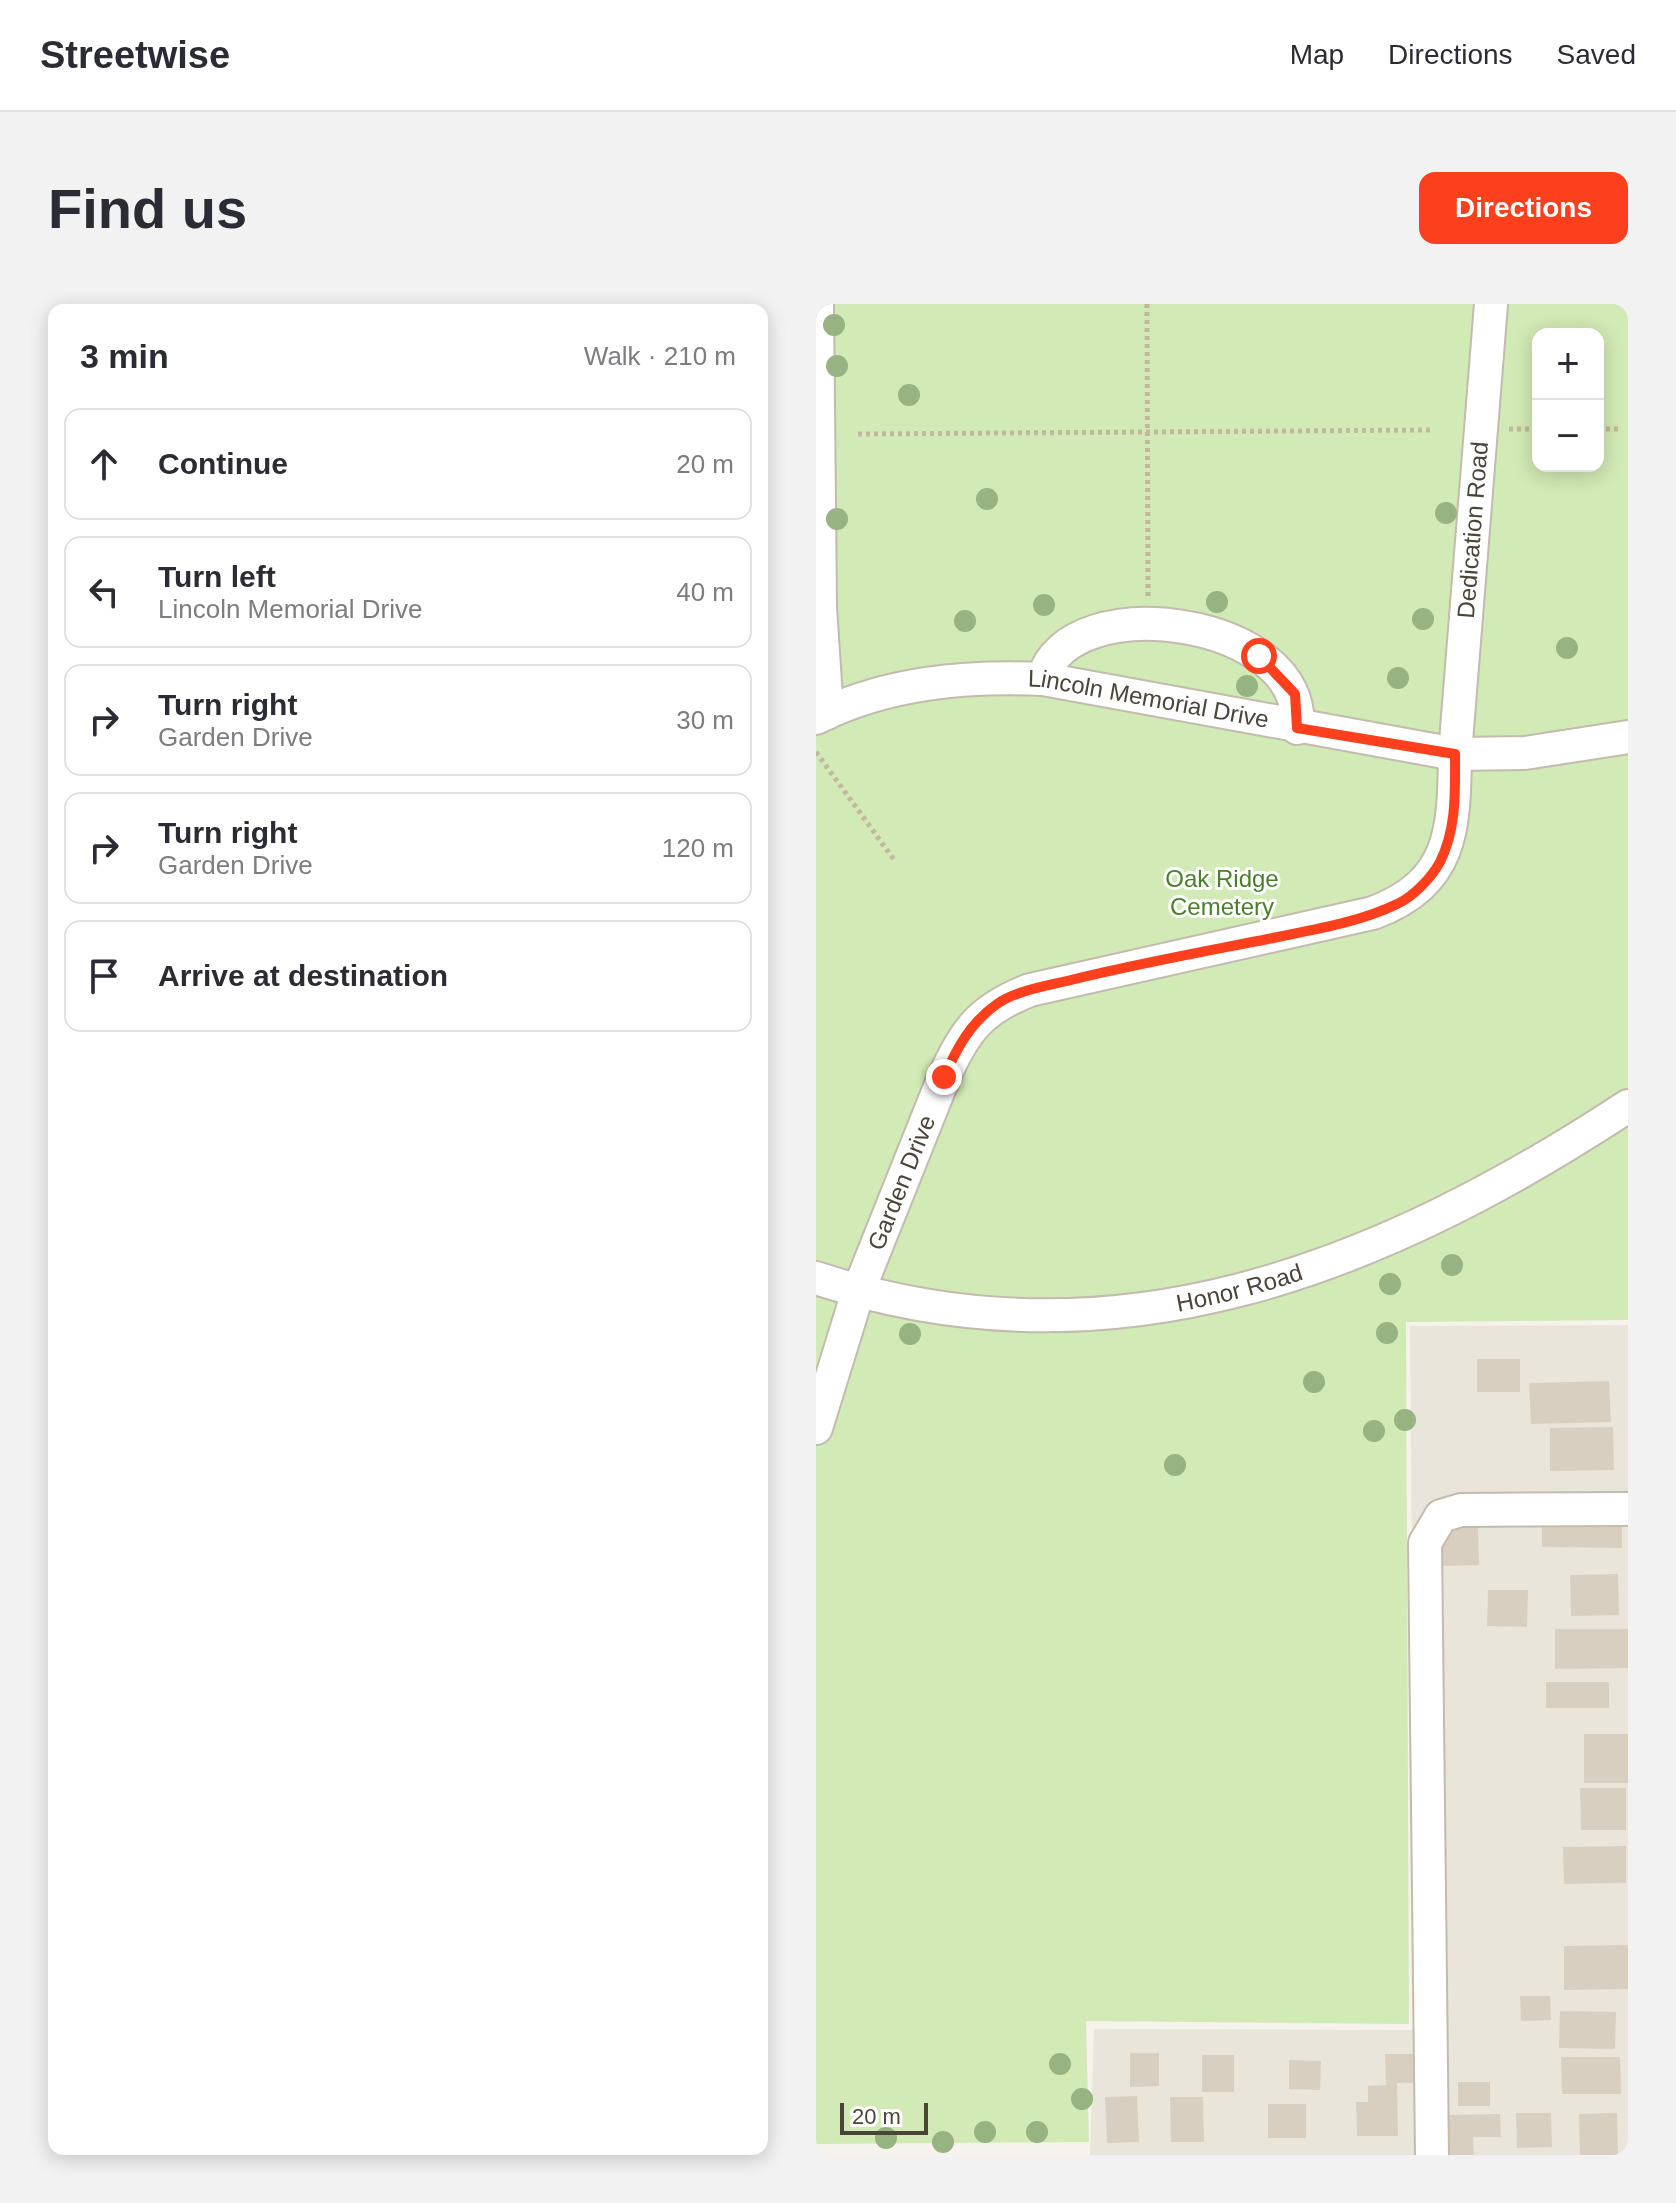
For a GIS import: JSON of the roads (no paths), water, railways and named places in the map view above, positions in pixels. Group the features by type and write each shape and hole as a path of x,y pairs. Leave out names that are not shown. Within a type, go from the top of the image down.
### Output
{"lane":[{"path":"817,304 821,716"},
{"name":"Dedication Road","path":"1455,754 1491,304"},
{"path":"1043,679 1048,663 1062,648 1082,638 1148,622 1211,632 1259,656 1295,694 1297,728"},
{"name":"Lincoln Memorial Drive","path":"821,716 915,685 995,677 1043,679 1297,728 1455,754 1525,753 1628,737"},
{"name":"Garden Drive","path":"816,1428 858,1292 944,1077 960,1042 978,1019 999,1002 1030,990 1318,928 1400,903 1426,881 1440,862 1454,818 1455,754"},
{"name":"Honor Road","path":"816,1278 858,1292 922,1305 1052,1316 1145,1310 1221,1296 1348,1256 1477,1196 1558,1152 1628,1106"},
{"path":"1432,2155 1425,1543 1441,1516 1461,1510 1628,1509"}],"park label":[{"name":"Oak Ridge Cemetery","path":"1222,893"}]}
